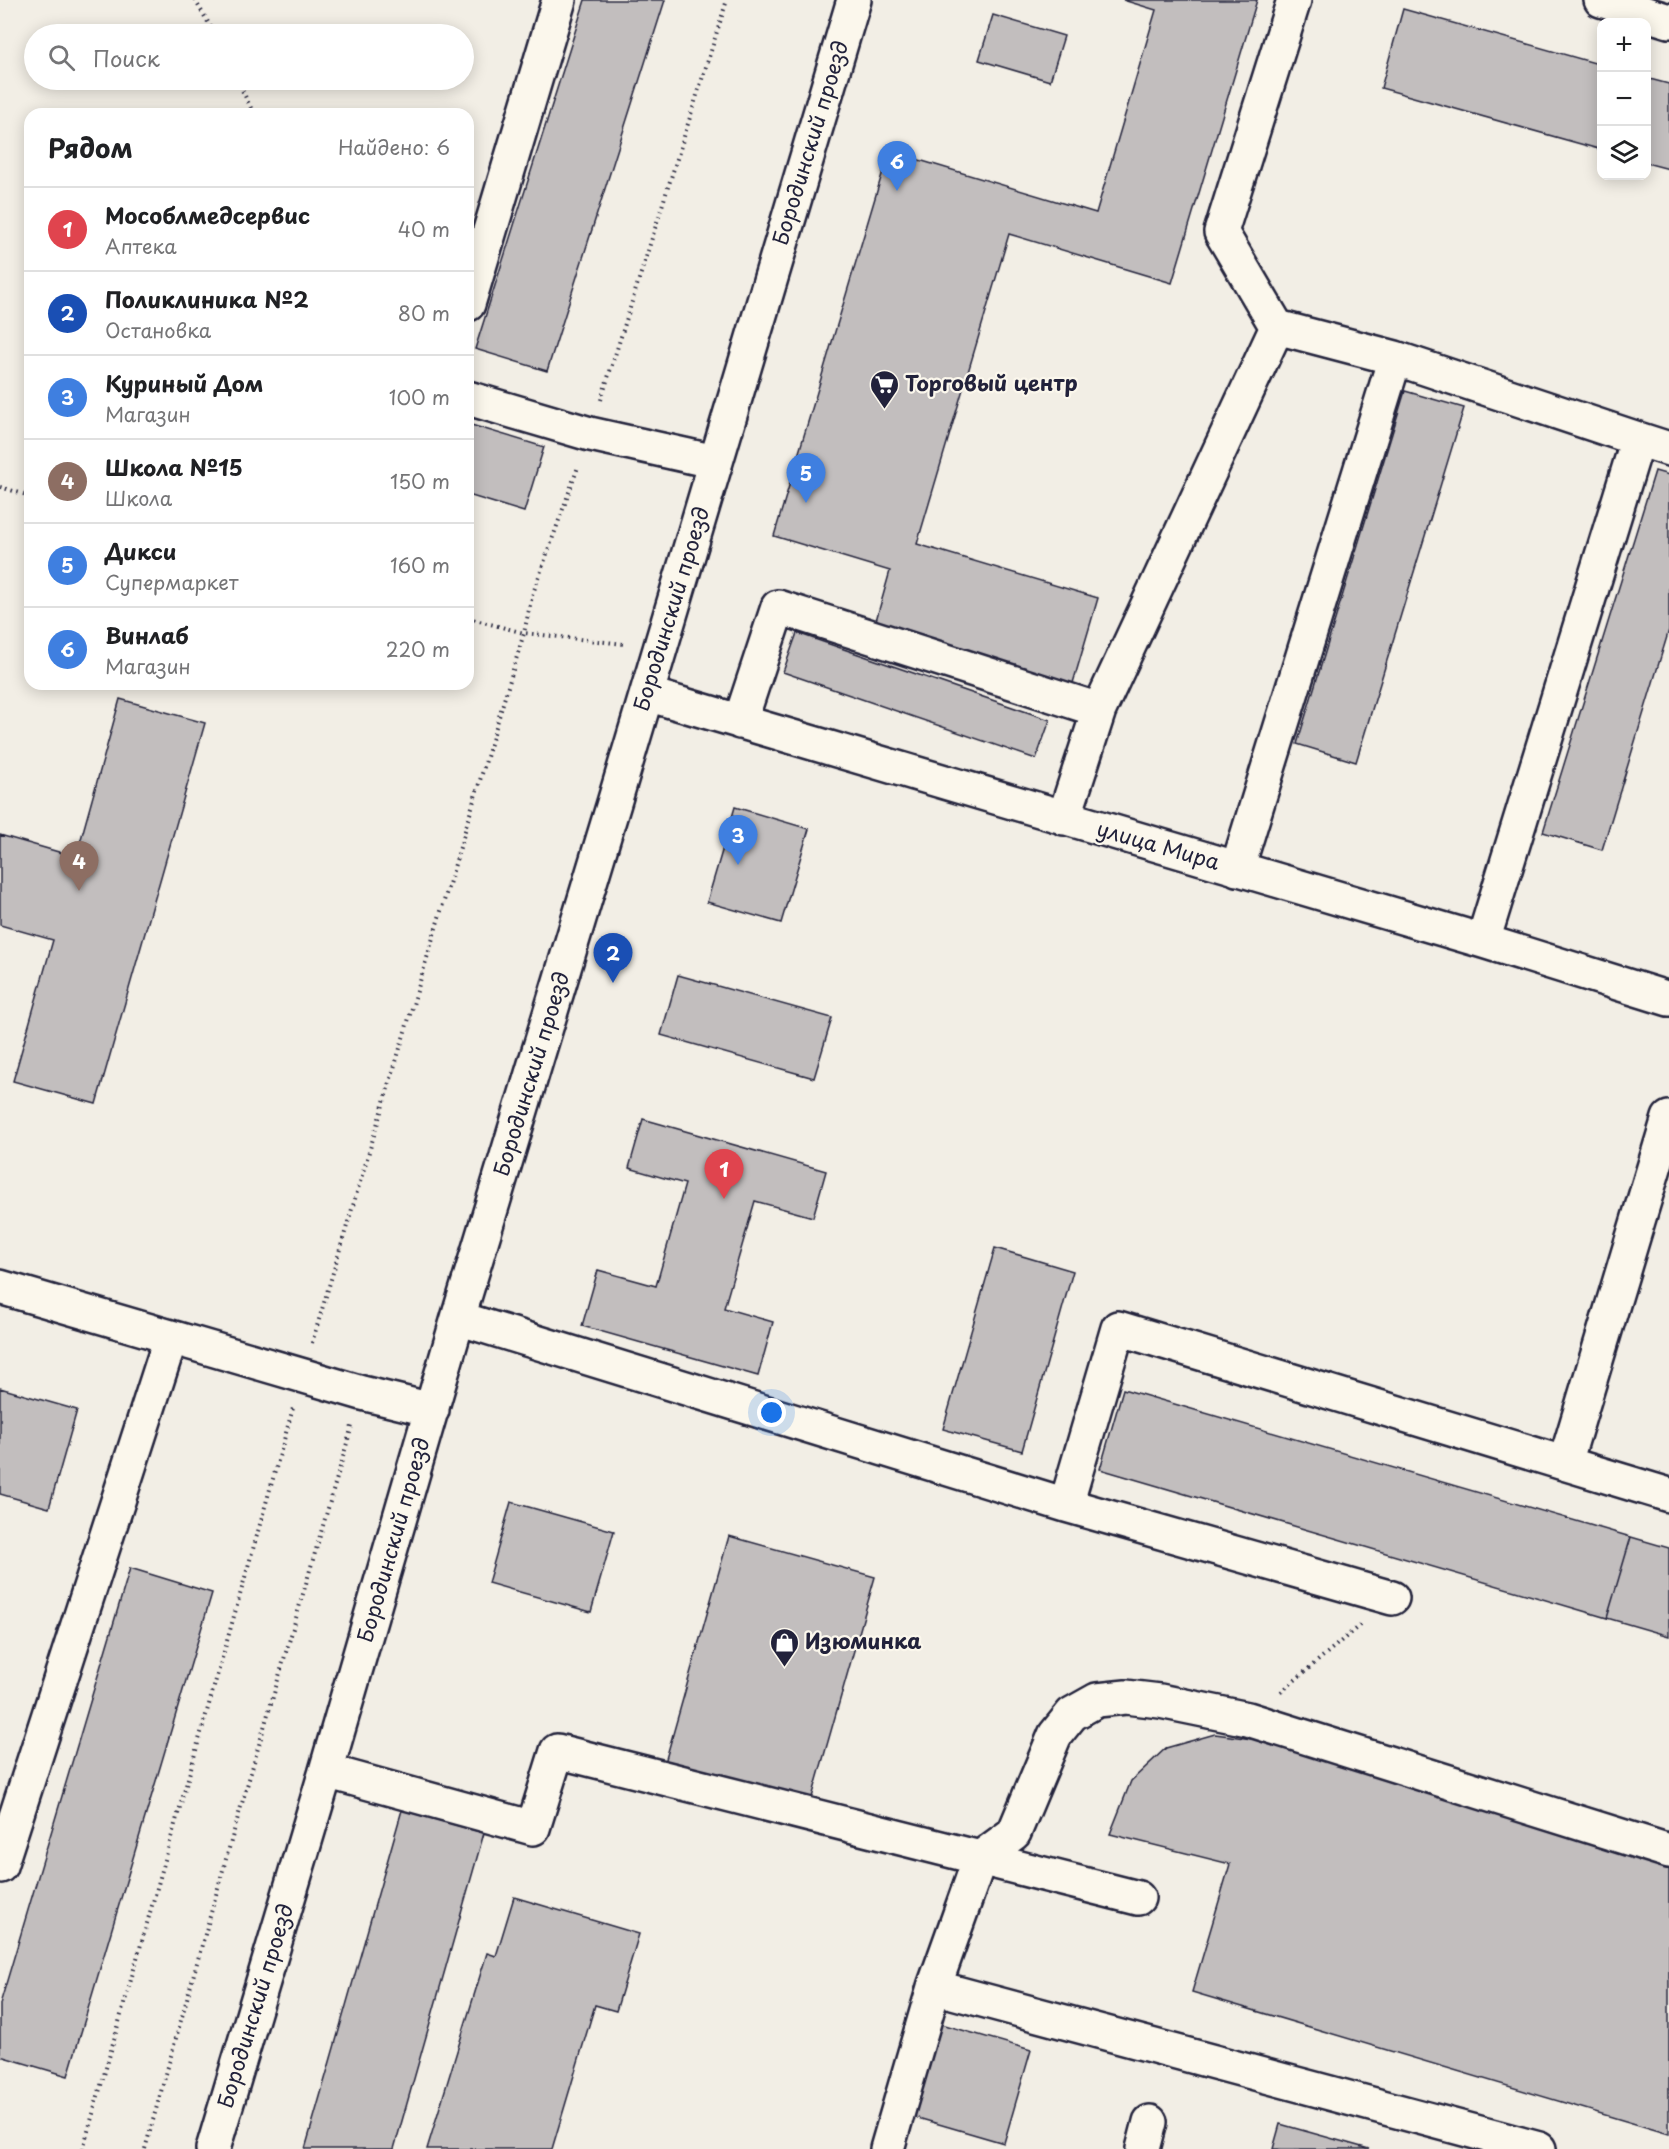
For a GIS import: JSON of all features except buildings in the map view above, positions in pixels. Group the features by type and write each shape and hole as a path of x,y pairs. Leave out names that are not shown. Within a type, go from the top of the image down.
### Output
{"street":[{"path":"474,284 559,0"},
{"name":"Бородинский проезд","path":"213,2149 458,1318 660,652 854,0"},
{"path":"1294,0 1221,231 1277,327 1395,358 1669,449"},
{"path":"1601,0 1669,21"},
{"path":"1064,818 1099,710 1277,327"},
{"path":"1237,869 1395,358"},
{"path":"474,400 590,434 716,462"},
{"path":"1483,942 1638,439"},
{"path":"740,722 778,607 1099,710"},
{"name":"улица Мира","path":"647,694 1669,999"},
{"path":"1566,1464 1669,1118"},
{"path":"0,1287 362,1393 432,1410"},
{"path":"458,1318 1066,1505 1392,1598"},
{"path":"1066,1505 1118,1328 1669,1495"},
{"path":"0,1866 171,1337"},
{"path":"887,2149 934,1987 980,1858 1014,1833 1055,1735 1072,1714 1097,1700 1126,1697 1160,1701 1248,1719 1669,1851"},
{"path":"326,1771 532,1828 557,1751 1138,1898"},
{"path":"934,1987 1539,2149"}],"path":[{"path":"195,0 209,24"},
{"path":"83,2149 303,1375 524,633 531,596 590,434 727,0"},
{"path":"242,90 251,108"},
{"path":"0,487 24,494"},
{"path":"474,620 524,633 624,644 660,652"},
{"path":"145,2149 233,1834 362,1393"},
{"path":"1248,1719 1392,1598"}],"place":[{"name":"Винлаб","path":"897,191"},
{"name":"Торговый центр","path":"884,410"},
{"name":"Дикси","path":"806,503"},
{"name":"Куриный Дом","path":"738,865"},
{"name":"Школа №15","path":"79,891"},
{"name":"Поликлиника №2","path":"613,983"},
{"name":"Мособлмедсервис","path":"724,1199"},
{"name":"Изюминка","path":"784,1668"}]}
